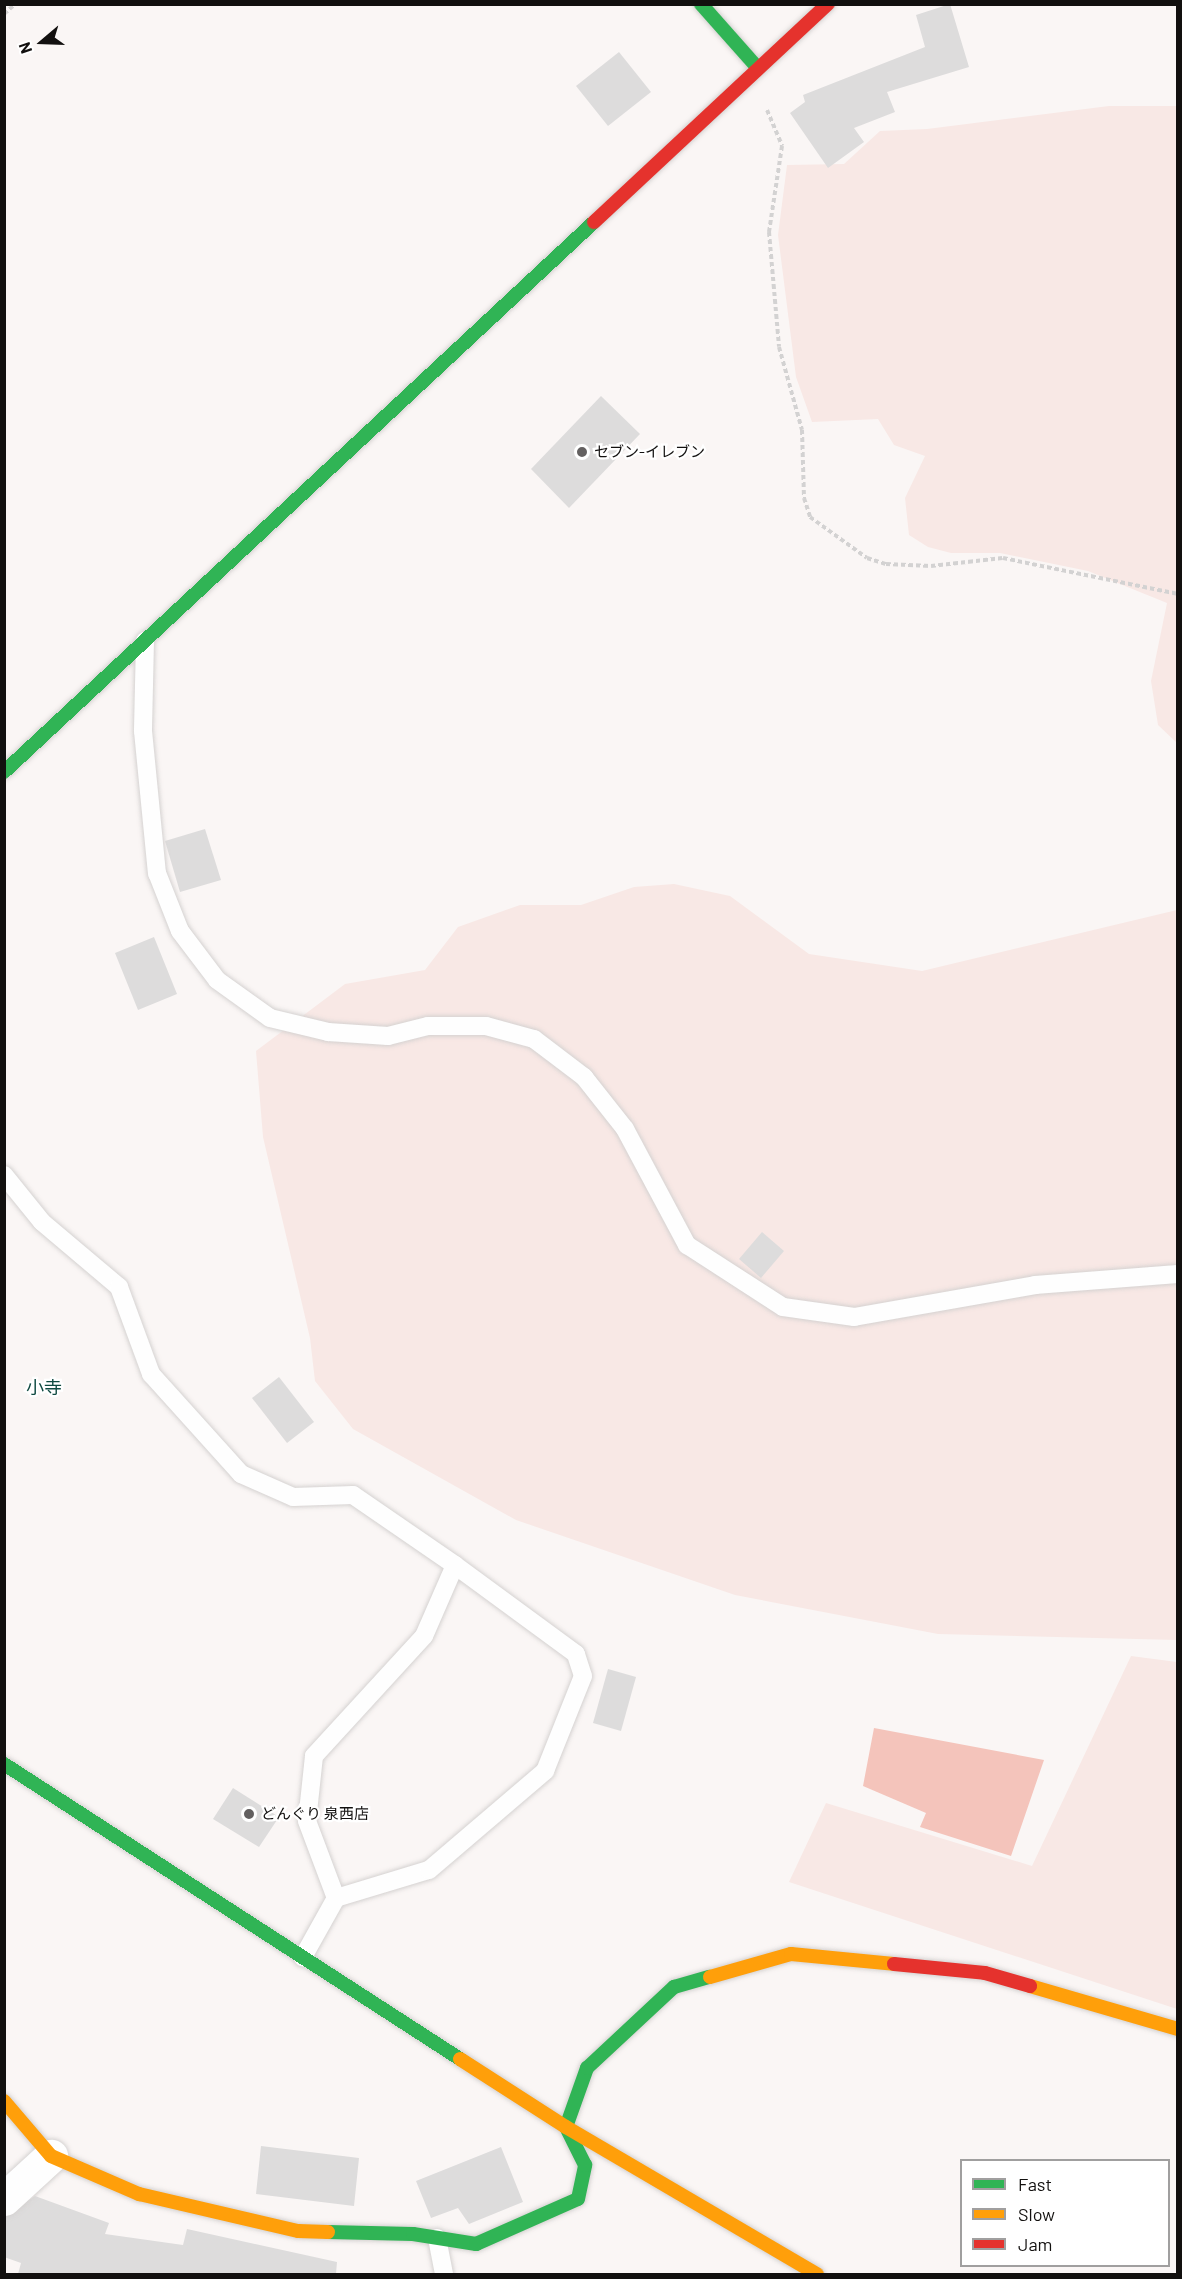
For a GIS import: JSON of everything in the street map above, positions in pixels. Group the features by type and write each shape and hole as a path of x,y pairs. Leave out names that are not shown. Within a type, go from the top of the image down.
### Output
{"street":[{"path":"701,4 753,71"},
{"path":"4,772 753,71 828,4"},
{"path":"4,1764 566,2127 817,2274"},
{"path":"4,2101 51,2156 139,2194 298,2231 437,2238 476,2244 578,2199 585,2165 566,2127 587,2068 674,1987 791,1954 984,1973 1178,2029"},
{"path":"4,2199 51,2156"}],"lane":[{"path":"145,641 142,732 157,873 180,931 217,980 270,1018 328,1032 388,1036 429,1026 486,1026 534,1039 585,1077 625,1129 687,1245 783,1307 854,1317 1035,1285 1178,1274"},
{"path":"4,1175 42,1222 120,1287 151,1374 241,1474 293,1497 353,1495 455,1565 576,1654 584,1676 545,1771 429,1870 336,1898 303,1957"},
{"path":"336,1898 307,1821 314,1756 424,1636 455,1565"},
{"path":"437,2238 444,2274"}],"path":[{"path":"4,14 15,4"},
{"path":"753,71 782,146 769,232 779,347 802,430 804,498 810,517 867,558 886,564 951,565 1003,558 1178,594"}],"shaded area":[{"path":"1109,106 1177,106 1177,743 1158,725 1151,681 1167,603 1088,571 1000,553 951,553 928,547 909,535 905,498 925,456 894,445 878,419 812,422 796,377 778,235 787,165 844,164 880,131 927,129"},
{"path":"674,884 730,896 809,954 922,971 1177,910 1177,1640 938,1634 735,1595 516,1520 353,1429 315,1381 310,1338 263,1137 256,1051 345,984 425,970 458,927 520,905 581,905 634,887"},
{"path":"1131,1656 1177,1662 1177,2009 789,1882 826,1803 1032,1866"},
{"path":"874,1728 1044,1760 1011,1856 920,1827 926,1813 863,1786"}],"building":[{"path":"950,4 969,67 887,92 895,112 854,128 864,142 828,168 790,113 805,102 803,95 925,47 916,15"},
{"path":"619,52 651,92 608,126 576,86"},
{"path":"601,396 640,434 569,508 531,469"},
{"path":"205,829 221,880 180,892 165,841"},
{"path":"154,937 177,994 138,1010 115,953"},
{"path":"762,1232 784,1251 761,1278 739,1259"},
{"path":"279,1377 314,1422 287,1443 252,1398"},
{"path":"608,1669 636,1677 621,1731 593,1723"},
{"path":"233,1788 279,1817 259,1847 213,1819"},
{"path":"261,2146 359,2158 354,2206 256,2194"},
{"path":"501,2147 523,2202 469,2224 458,2208 431,2218 416,2181"},
{"path":"35,2196 109,2223 105,2234 183,2245 187,2229 337,2262 336,2274 18,2274 21,2263 4,2257 4,2217"}],"traffic: fast":[{"path":"701,4 757,67"},
{"path":"4,772 594,222"},
{"path":"4,1764 460,2059"},
{"path":"328,2232 413,2234 476,2244 578,2199 585,2165 566,2127 587,2068 674,1987 710,1977"}],"traffic: slow":[{"path":"710,1977 791,1954 894,1964"},
{"path":"1030,1986 1178,2029"},
{"path":"460,2059 566,2127 817,2274"},
{"path":"4,2101 51,2156 139,2194 298,2231 328,2232"}],"traffic: jam":[{"path":"594,222 828,4"},
{"path":"894,1964 985,1973 1030,1986"}],"place":[{"name":"セブン-イレブン","path":"582,452"},
{"name":"どんぐり 泉西店","path":"249,1814"}],"district":[{"name":"小寺","path":"44,1387"}]}
